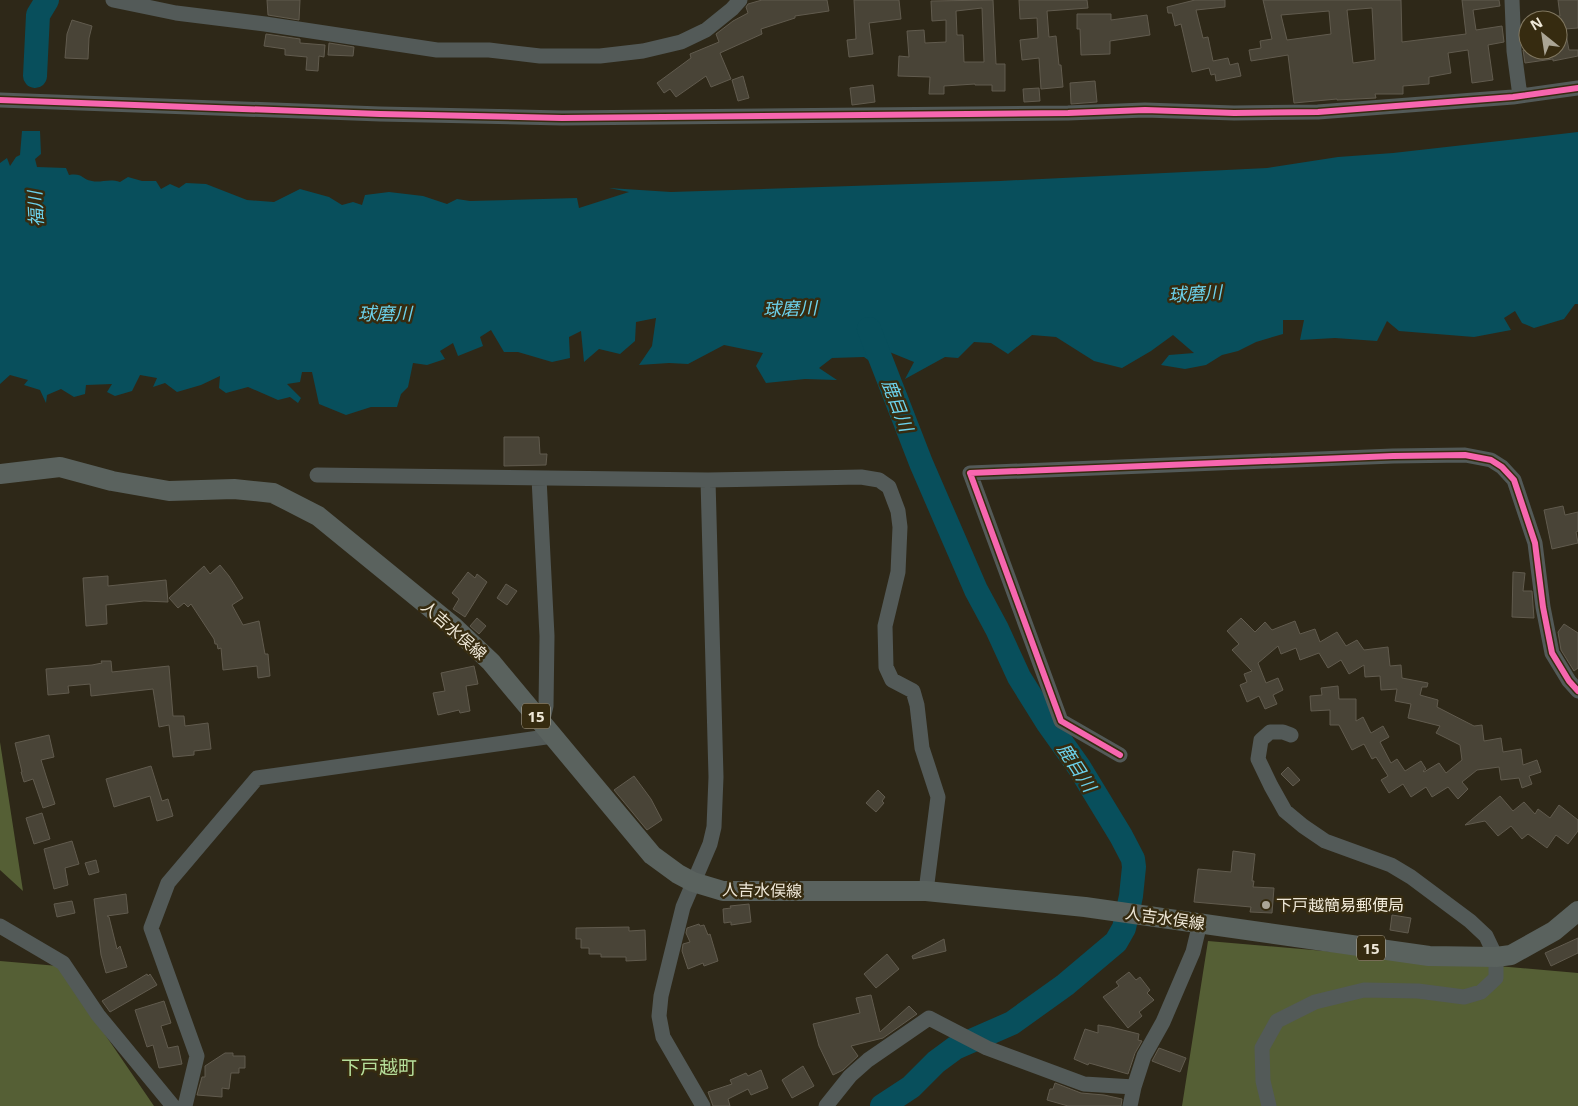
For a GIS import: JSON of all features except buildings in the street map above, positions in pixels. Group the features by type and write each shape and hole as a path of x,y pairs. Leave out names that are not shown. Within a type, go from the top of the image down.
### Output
{"main road":[{"name":"人吉水俣線","path":"0,474 60,467 112,481 170,490 234,489 273,493 318,516 454,628 491,662 652,854 678,874 693,882 722,891 926,891 1085,907 1429,956 1496,957 1511,955 1554,931 1578,911"}],"street":[{"path":"113,0 176,13 265,24 436,50 489,50 540,56 600,56 643,51 681,42 706,30 740,0"},
{"path":"1512,0 1514,51 1520,96"},
{"path":"0,100 380,114 562,118 1068,113 1145,110 1234,113 1318,112 1520,96 1578,88"},
{"path":"1120,755 1062,721 970,473 1393,456 1466,455 1491,460 1502,467 1514,480 1535,543 1543,607 1552,652 1569,681 1578,691"},
{"path":"316,475 708,480 861,478 879,480 888,487 898,511 900,527 898,572 886,626 886,667 892,680 913,691 917,705 922,748 938,797 926,891"},
{"path":"185,1106 196,1056 151,928 168,883 257,778 548,730 546,706 547,636 539,478"},
{"path":"702,1106 663,1037 659,1016 661,996 683,907 710,844 714,827 715,748 708,480"},
{"path":"1269,1106 1263,1081 1262,1048 1277,1021 1315,1002 1364,990 1418,991 1464,997 1481,992 1496,978 1496,957 1486,936 1470,921 1411,877 1391,865 1325,841 1303,826 1286,811 1258,759 1262,740 1270,732 1283,732 1290,735"},
{"path":"1130,1106 1144,1056 1163,1022 1193,952 1200,923"},
{"path":"0,926 63,963 98,1015 172,1106"},
{"path":"826,1106 850,1076 868,1060 930,1018 987,1048 1084,1084 1134,1087"}],"green space":[{"path":"0,742 23,891 0,870"},
{"path":"1208,941 1578,973 1578,1106 1182,1106"},
{"path":"0,961 58,966 154,1106 0,1106"}],"water":[{"name":"球磨川","path":"22,131 40,131 41,154 35,159 37,167 66,168 69,175 80,175 92,181 112,180 120,182 128,177 142,181 156,181 161,189 170,184 179,188 186,183 206,184 247,200 274,202 300,189 329,197 342,205 353,202 362,205 365,195 389,192 423,196 447,204 457,199 470,201 577,198 579,208 629,192 609,188 671,192 1000,181 1267,168 1338,157 1393,153 1578,132 1578,304 1575,304 1564,319 1534,328 1522,323 1515,311 1504,318 1511,330 1474,337 1399,331 1387,321 1377,341 1335,338 1300,340 1304,320 1283,320 1283,334 1222,355 1206,365 1185,369 1161,365 1169,355 1194,353 1173,335 1122,368 1094,361 1056,337 1032,335 1008,354 991,343 974,342 958,358 945,357 905,379 914,362 887,351 875,365 864,357 832,358 819,368 837,380 805,379 766,383 756,366 763,353 724,345 688,364 639,365 652,346 656,318 636,322 635,341 620,354 599,349 584,362 581,331 569,337 570,358 552,362 518,352 504,352 491,330 480,337 483,346 458,356 453,343 440,351 445,359 427,365 413,363 408,387 401,394 397,407 371,407 346,415 319,404 312,372 302,372 300,382 287,384 301,398 298,403 290,397 278,400 248,387 226,393 219,388 220,376 201,385 177,392 165,383 153,387 157,378 140,375 132,391 115,396 107,392 112,384 86,385 85,394 74,397 61,389 47,395 46,403 40,390 24,385 28,380 10,375 0,384 0,163 7,158 10,166 16,157 20,155"}],"waterway":[{"name":"福川","path":"35,76 38,15 47,0"},
{"name":"鹿目川","path":"869,329 921,463 976,590 997,629 1019,677 1047,722 1079,767 1121,836 1133,859 1134,867 1131,896 1124,928 1116,942 1065,985 1012,1023 955,1048 936,1062 911,1087 882,1106"}],"cycle path":[{"path":"0,100 380,114 562,118 1068,113 1145,110 1234,113 1318,112 1513,97 1578,88"},
{"path":"1120,755 1061,721 970,473 1393,456 1465,455 1491,460 1502,467 1514,480 1535,543 1543,607 1552,653 1569,681 1578,691"}],"place":[{"name":"下戸越簡易郵便局","path":"1266,905"}],"district":[{"name":"下戸越町","path":"379,1067"}]}
